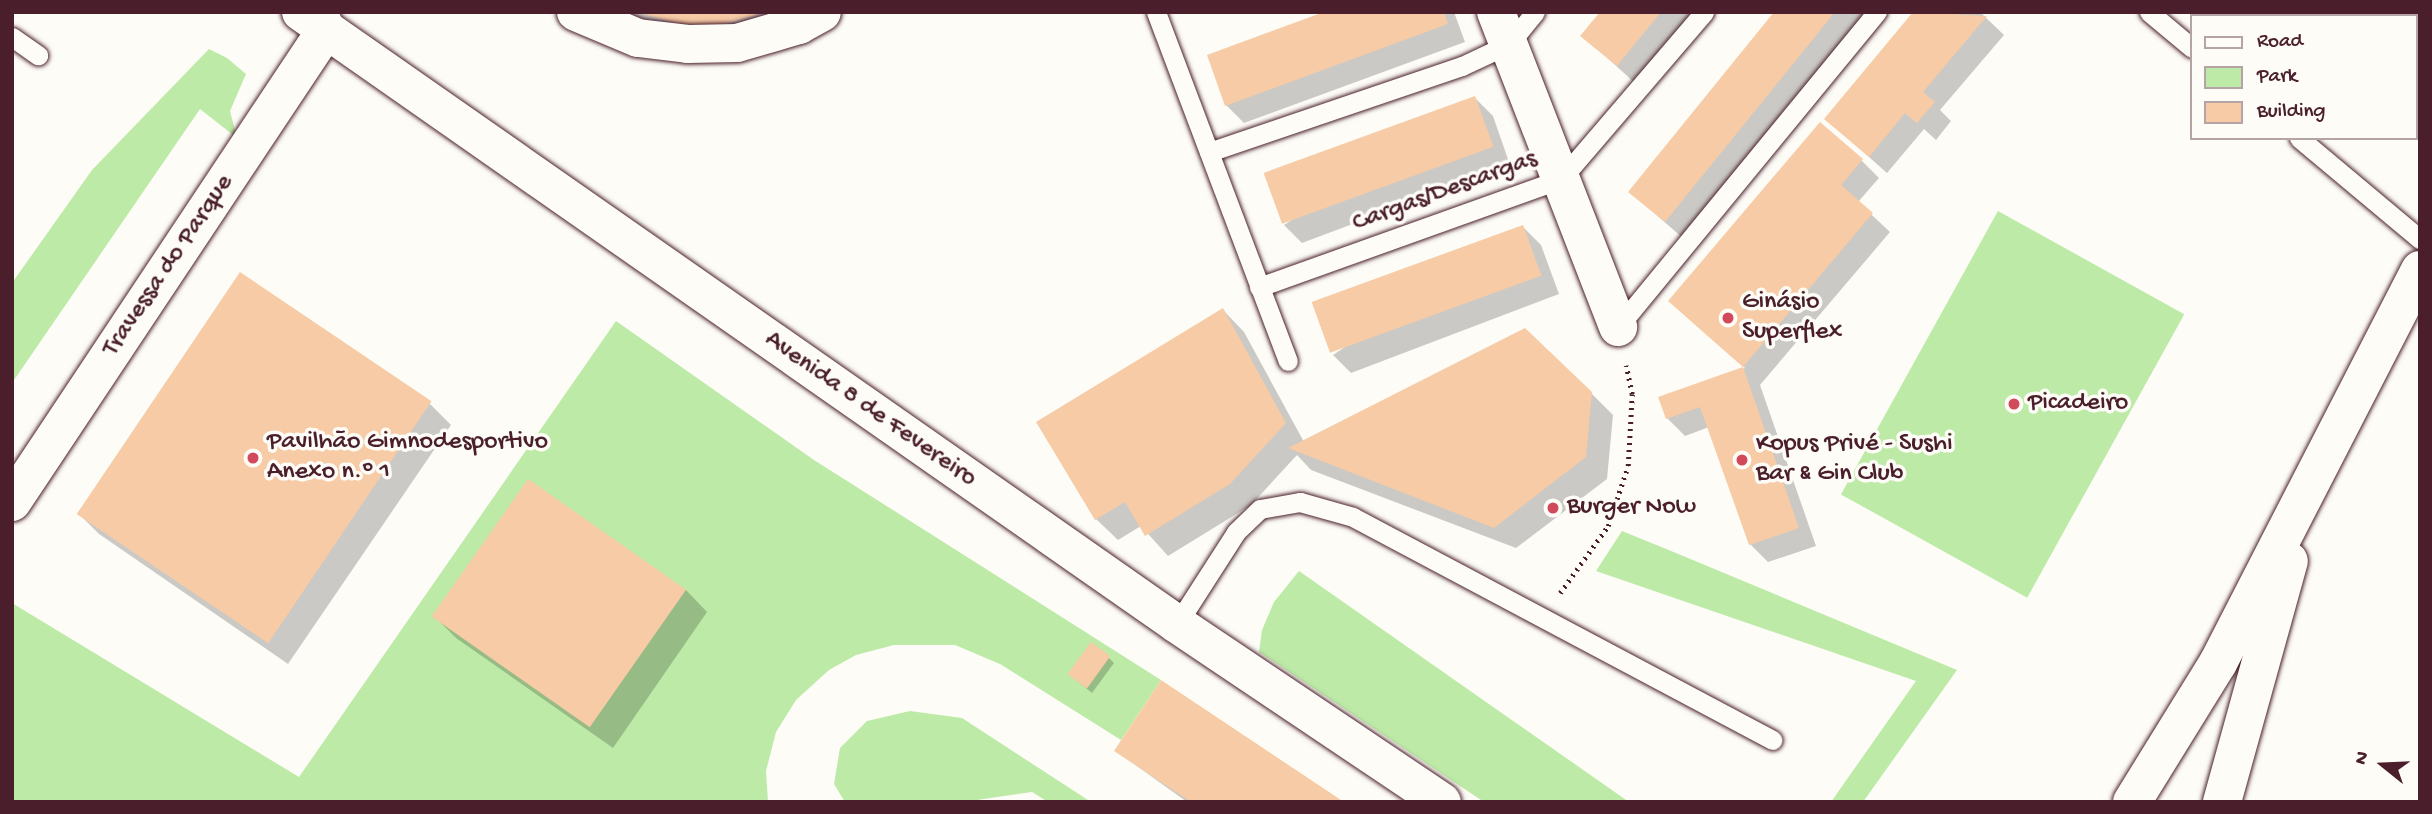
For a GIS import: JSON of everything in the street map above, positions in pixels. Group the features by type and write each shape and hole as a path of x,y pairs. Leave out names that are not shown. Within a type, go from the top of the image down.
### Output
{"main road":[{"path":"576,12 638,38 688,44 737,43 799,25 822,12"},
{"name":"Travessa do Parque","path":"12,502 315,18"},
{"name":"Avenida 8 de Fevereiro","path":"315,18 1177,624 1442,802"},
{"path":"1502,28 1618,327"},
{"path":"2132,802 2218,663 2317,464 2420,270"},
{"path":"2222,802 2317,464"}],"lane":[{"path":"1209,152 1462,66 1502,28 1535,12"},
{"name":"Cargas/Descargas","path":"1259,286 1561,179 1704,12"},
{"path":"1618,327 1877,12"},
{"path":"2149,12 2190,46"},
{"path":"1161,14 1209,152 1288,361"},
{"path":"12,37 38,55"},
{"path":"2301,140 2420,239"},
{"path":"1177,624 1236,532 1260,509 1300,502 1353,517 1772,740"}],"path":[{"path":"1543,617 1608,526 1628,466 1632,394 1618,327"}],"green space":[{"path":"209,49 227,58 246,74 230,111 237,138 200,109 12,383 12,283 92,170"},
{"name":"Picadeiro","path":"1998,211 2184,314 2027,598 1841,494"},
{"path":"616,321 814,460 1161,680 1121,740 1000,664 955,645 894,645 856,655 829,670 796,700 776,732 766,771 768,802 12,802 12,603 299,777"},
{"path":"1622,531 1957,670 1863,802 1831,802 1916,681 1596,571"},
{"path":"1299,571 1629,802 1484,802 1259,652 1262,630 1274,602"},
{"path":"910,711 962,718 1091,802 1048,802 1032,792 963,802 845,802 834,784 840,748 867,721"}],"building":[{"path":"767,12 719,25 680,24 640,13"},
{"path":"1324,12 1444,12 1448,24 1225,106 1207,55"},
{"path":"1600,12 1661,12 1617,66 1580,36"},
{"path":"1774,12 1835,12 1665,222 1628,192"},
{"path":"1913,12 1987,16 1923,92 1935,102 1917,123 1905,113 1869,157 1824,119"},
{"path":"1475,96 1493,147 1282,224 1264,173"},
{"path":"1820,122 1863,159 1841,185 1873,213 1743,367 1668,301"},
{"path":"1523,225 1541,276 1330,353 1312,302"},
{"name":"Pavilhão Gimnodesportivo Anexo n.º 1","path":"240,272 432,401 268,643 77,514"},
{"path":"1223,308 1286,423 1230,484 1145,536 1125,502 1095,520 1036,422"},
{"path":"1525,328 1592,392 1586,457 1494,528 1288,448"},
{"path":"1743,367 1799,528 1749,545 1700,407 1666,419 1658,397"},
{"path":"528,479 686,590 590,727 432,617"},
{"path":"1091,642 1110,656 1087,688 1067,674"},
{"path":"1161,680 1344,802 1191,802 1114,751"}],"place":[{"name":"Ginásio Superflex","path":"1728,318"},
{"name":"Picadeiro","path":"2014,404"},
{"name":"Pavilhão Gimnodesportivo Anexo n.º 1","path":"253,458"},
{"name":"Kopus Privé - Sushi Bar & Gin Club","path":"1742,460"},
{"name":"Burger Now","path":"1553,508"}]}
